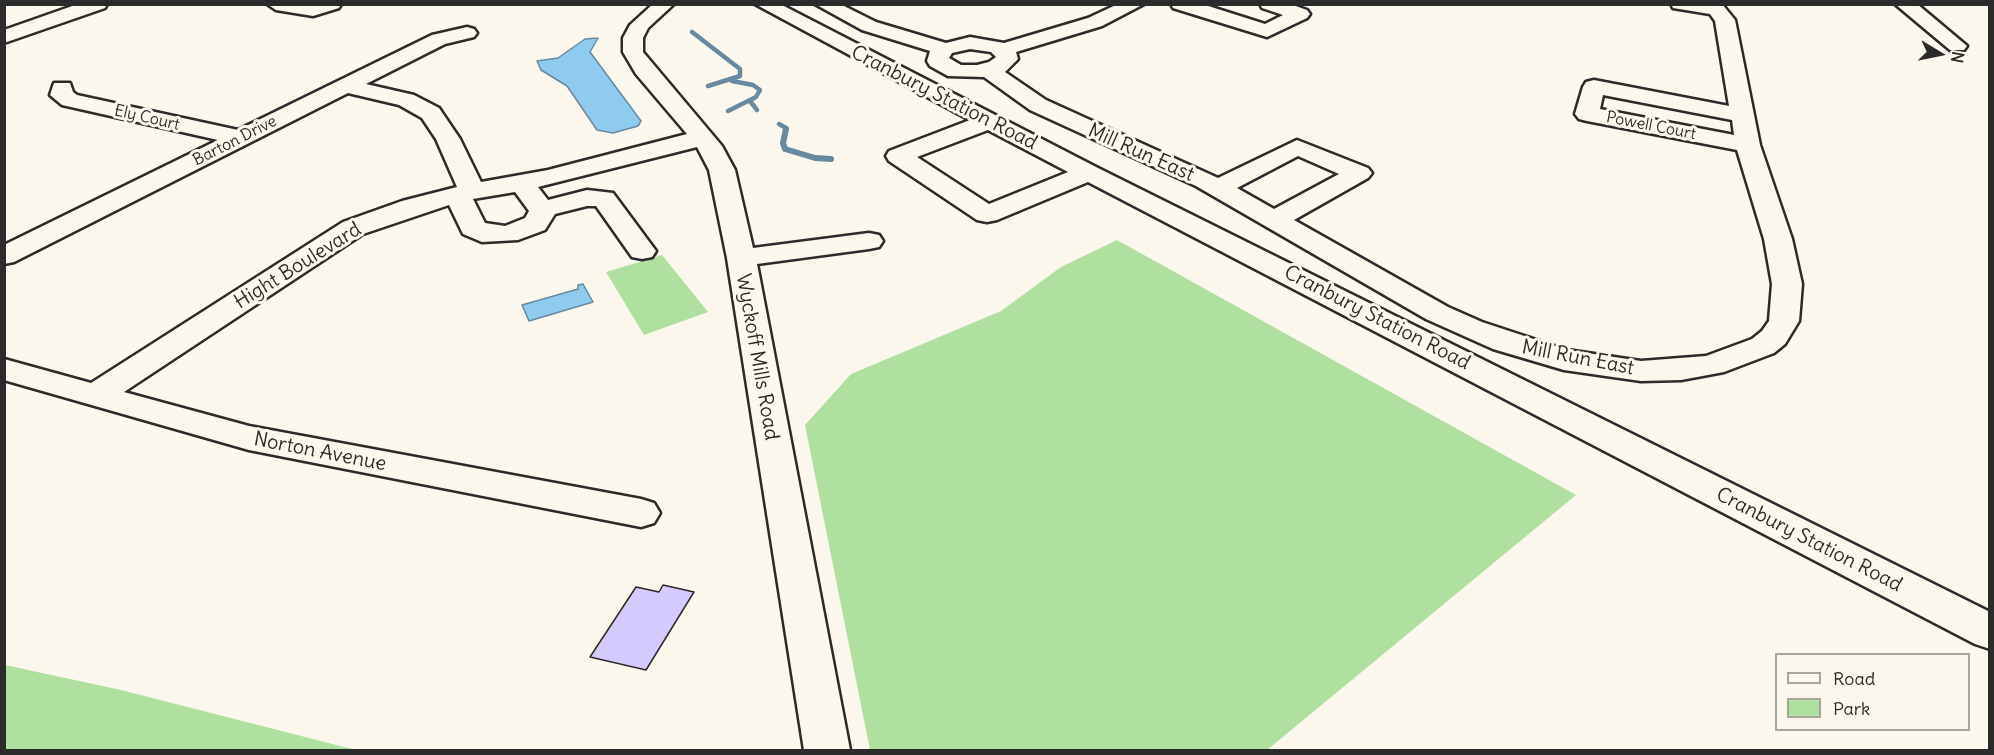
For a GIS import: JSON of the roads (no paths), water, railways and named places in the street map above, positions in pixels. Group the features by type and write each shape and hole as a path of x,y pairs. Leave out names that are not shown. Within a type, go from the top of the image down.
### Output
{"street":[{"path":"4,37 98,4"},
{"path":"283,5 313,10 333,4"},
{"name":"Wyckoff Mills Road","path":"665,4 640,26 633,38 633,52 644,69 699,134 722,170 741,258 827,750"},
{"name":"Cranbury Station Road","path":"764,4 1089,173 1989,632"},
{"path":"824,4 869,26 945,49 940,52 938,61 947,68 967,72 1135,4"},
{"path":"1180,4 1268,31 1300,14 1269,4"},
{"path":"1680,4 1714,7"},
{"path":"1904,4 1957,46"},
{"name":"Mill Run East","path":"995,60 1038,105 1150,154 1217,188 1437,313 1504,342 1564,360 1631,369 1681,370 1712,365 1763,346 1774,337 1784,321 1787,284 1778,239 1748,145 1728,30 1725,20 1714,7"},
{"name":"Barton Drive","path":"4,256 440,39 467,33"},
{"path":"345,86 405,100 420,105 431,113 448,139 473,228 482,234 495,236 524,230 542,217 542,209 520,181"},
{"name":"Powell Court","path":"1742,115 1594,87 1587,114 1748,145"},
{"name":"Ely Court","path":"62,88 61,95 70,100 241,138"},
{"path":"988,121 898,156 987,214 1089,173"},
{"name":"Hight Boulevard","path":"96,395 353,228 411,207 520,181 549,178 623,153 699,134"},
{"path":"1217,188 1297,147 1359,173 1274,220"},
{"path":"542,209 586,198 604,199 642,251"},
{"path":"741,258 869,241"},
{"name":"Norton Avenue","path":"4,369 249,438 641,513"}],"water":[{"path":"598,38 590,52 641,121 638,126 613,133 597,130 567,86 541,70 537,61 558,58 585,39"},
{"path":"583,284 593,302 529,321 522,305 578,289 578,285"}],"waterway":[{"path":"692,32 740,69 740,76 708,86"},
{"path":"728,111 756,97 760,90 753,85 732,81"},
{"path":"750,101 757,110"},
{"path":"779,124 786,128 785,131"},
{"path":"786,129 783,143 785,149 815,158 831,159"}]}
